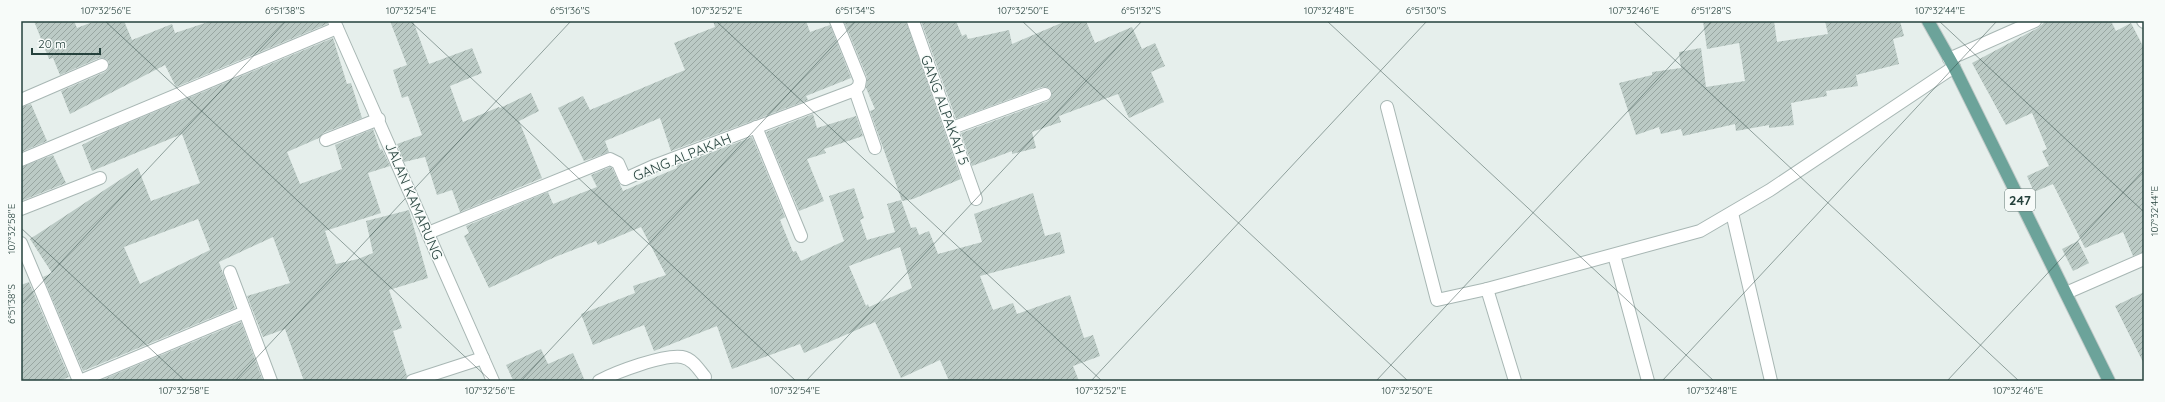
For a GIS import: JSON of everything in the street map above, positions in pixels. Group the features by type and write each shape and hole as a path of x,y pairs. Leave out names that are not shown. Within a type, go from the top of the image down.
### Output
{"main road":[{"name":"247","path":"1928,21 1951,63 2109,381"}],"street":[{"path":"836,21 860,80 859,86 855,90 875,148"},
{"name":"GANG ALPAKAH 5","path":"913,21 976,199"},
{"path":"1387,107 1437,300 1487,289 1700,231 1732,213 1813,162 1951,63 2035,21"},
{"path":"21,160 336,24"},
{"name":"JALAN KAMARUNG","path":"336,24 493,381"},
{"path":"21,100 102,65"},
{"name":"GANG ALPAKAH","path":"428,233 610,158 618,163 625,179 756,127 855,90"},
{"path":"952,128 1045,94"},
{"path":"326,140 379,119"},
{"path":"756,127 801,236"},
{"path":"21,209 100,178"},
{"path":"1732,213 1771,381"},
{"path":"21,243 79,381 245,312"},
{"path":"1614,255 1648,381"},
{"path":"2066,293 2144,259"},
{"path":"230,272 270,381"},
{"path":"1487,289 1514,381"},
{"path":"599,381 623,369 682,357 693,362 705,377"},
{"path":"412,381 483,358"}],"building":[{"path":"34,21 74,21 77,28 95,21 124,21 132,40 172,24 175,33 211,21 327,21 327,24 176,87 165,65 70,114 61,91 105,72 108,69 109,62 106,59 99,58 60,75 53,58 49,59"},
{"path":"390,21 413,21 429,64 472,48 482,73 450,86 463,122 499,107 500,108 531,93 539,111 519,121 542,178 460,212 452,190 437,195 425,157 404,162 397,144 422,135 408,96 402,98 393,70 407,65"},
{"path":"713,21 806,21 810,32 830,25 851,78 806,96 808,100 671,151 660,118 605,141 609,152 584,161 558,108 583,96 590,110 685,70 674,43 715,27"},
{"path":"844,21 906,21 961,179 913,199 902,201 870,111 875,109 866,88 867,77"},
{"path":"921,21 956,21 962,36 966,34 968,39 1009,30 1012,44 1066,21 1086,21 1095,43 1132,27 1142,49 1155,43 1165,66 1151,72 1164,102 1129,118 1118,94 1059,116 1061,122 1032,132 1036,148 1012,154 1012,151 972,166 961,133 1048,101 1051,98 1052,92 1049,88 1042,87 956,119"},
{"path":"1703,21 1774,21 1777,42 1828,34 1825,21 1900,21 1904,36 1893,39 1899,64 1856,75 1858,86 1826,91 1827,96 1791,103 1794,125 1769,128 1769,125 1736,131 1735,124 1683,136 1681,129 1661,134 1659,127 1636,135 1619,83 1652,75 1652,72 1681,68 1679,52 1701,48 1706,87 1745,81 1739,43 1707,49"},
{"path":"2046,21 2111,21 2116,31 2131,23 2144,48 2144,252 2133,256 2123,232 2085,248 2053,184 2034,192 2027,176 2049,166 2042,151 2047,149 2032,113 2006,125 1972,63 2038,28"},
{"path":"333,38 347,84 351,83 362,118 323,133 319,138 287,152 300,184 342,169 335,145 373,129 380,150 382,149 390,166 368,173 381,213 325,231 336,264 358,259 373,253 366,221 409,210 428,278 389,290 402,328 393,331 407,376 405,381 304,381 285,329 263,337 247,296 290,283 273,237 219,262 235,308 83,371 43,277 52,273 30,239 138,168 151,201 200,183 182,134 92,171 82,145 109,131","holes":["198,219 210,250 140,284 124,247"]},
{"path":"31,104 47,141 21,152 21,107"},
{"path":"813,114 817,128 856,116 863,136 824,149 826,153 807,159 824,201 799,211 766,132"},
{"path":"752,137 785,217 780,220 793,252 796,251 801,261 844,241 829,196 854,188 864,218 860,220 867,240 895,232 887,204 901,200 911,228 916,227 919,235 929,231 938,254 982,242 974,214 1033,193 1045,236 1060,232 1065,253 980,276 993,310 1013,303 1017,314 1070,295 1084,338 1093,335 1100,356 1073,366 1079,381 949,381 940,360 901,378 875,322 804,353 800,344 732,369 717,326 654,351 644,325 593,345 581,314 635,293 633,286 666,275 641,227 598,245 596,241 555,257 489,288 464,236 469,233 466,226 548,192 553,204 597,187 591,175 610,167 612,168 623,191 677,168 676,166","holes":["900,247 912,288 869,307 868,304 866,306 849,266"]},
{"path":"53,155 66,183 21,201 21,167"},
{"path":"2078,241 2089,263 2073,271 2062,249"},
{"path":"29,282 69,377 59,381 21,381 21,285"},
{"path":"2144,292 2144,364 2115,306"},
{"path":"241,322 263,381 99,381"},
{"path":"541,349 548,364 573,353 585,381 510,381 513,380 506,365"}]}
